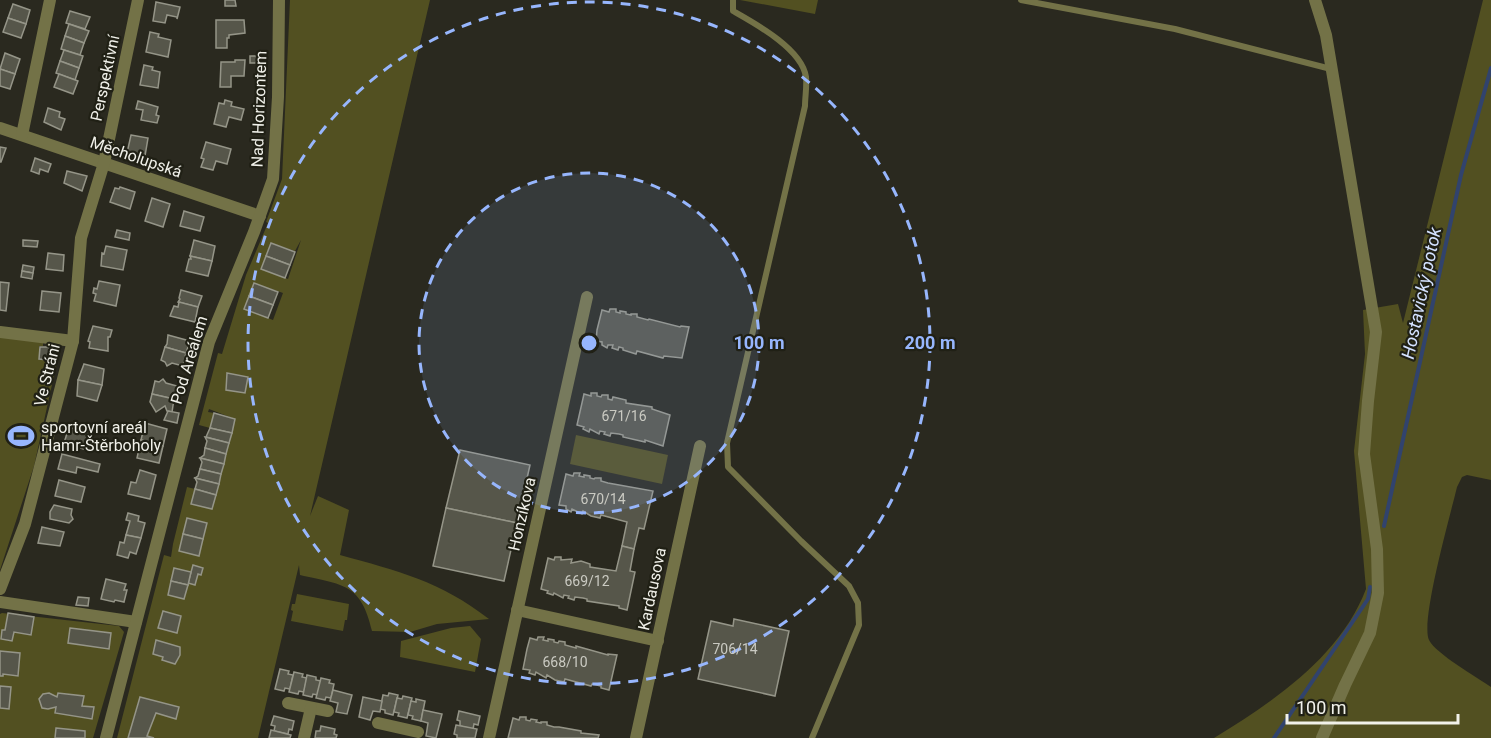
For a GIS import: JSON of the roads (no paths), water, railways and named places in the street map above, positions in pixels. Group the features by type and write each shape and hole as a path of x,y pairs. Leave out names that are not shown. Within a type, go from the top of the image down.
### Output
{"street":[{"path":"22,135 50,0"},
{"name":"Perspektivní","path":"104,164 138,0"},
{"name":"Nad Horizontem","path":"260,216 273,179 278,97 279,0"},
{"path":"1316,0 1326,35 1376,332 1364,454 1377,549 1378,593 1370,633 1322,738"},
{"name":"Měcholupská","path":"0,128 260,216"},
{"name":"Ve Stráni","path":"0,589 28,514 73,341 81,238 104,164"},
{"name":"Pod Areálem","path":"106,738 209,342 260,216"},
{"name":"Honzíkova","path":"489,738 587,297"},
{"path":"0,332 73,341"},
{"name":"Kardausova","path":"636,738 700,446"},
{"path":"0,602 136,621"},
{"path":"518,610 658,641"},
{"path":"288,703 328,711"},
{"path":"304,738 311,708"},
{"path":"378,723 397,733 418,732"}],"lane":[{"path":"733,0 733,11 791,49 806,75 805,106 727,443 728,467 801,542 849,586 858,603 859,625 812,738"},
{"path":"1021,0 1175,29 1332,69"}],"waterway":[{"name":"Hostavický potok","path":"1384,526 1461,175 1491,68"},
{"name":"Hostavický potok","path":"1274,738 1368,599 1370,587"}],"place":[{"name":"sportovní areál Hamr-Štěrboholy","path":"21,436"}]}
